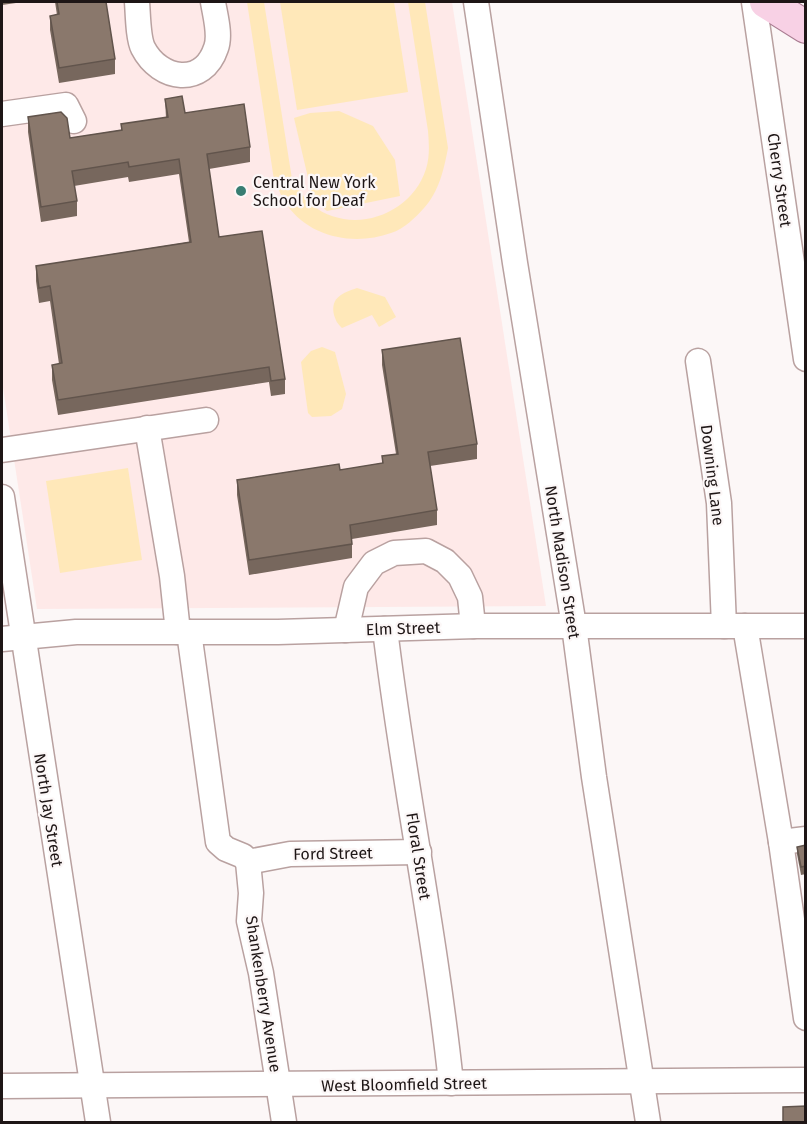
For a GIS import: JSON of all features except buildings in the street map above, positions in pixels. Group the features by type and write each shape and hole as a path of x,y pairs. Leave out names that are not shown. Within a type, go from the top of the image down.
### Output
{"main road":[{"path":"766,2 806,27"}],"street":[{"path":"137,2 142,46 162,69 174,75 189,76 202,69 216,50 218,41 213,2"},
{"name":"North Madison Street","path":"476,2 514,263 574,626 594,777 648,1122"},
{"name":"Cherry Street","path":"754,2 806,359"},
{"path":"2,114 66,105 74,121"},
{"name":"Downing Lane","path":"698,362 720,503 734,626 799,918 806,1018"},
{"path":"2,450 207,420"},
{"path":"147,428 218,842 226,849 243,856 248,862"},
{"name":"North Jay Street","path":"2,497 12,638 98,1122"},
{"path":"346,630 356,586 374,563 394,553 426,551 445,561 460,576 470,597 473,626"},
{"name":"Elm Street","path":"12,638 76,632 346,630 473,626 806,626"},
{"name":"Floral Street","path":"385,629 394,704 445,1028 451,1083"},
{"path":"781,843 806,839"},
{"name":"Ford Street","path":"248,862 290,854 419,852"},
{"name":"Shankenberry Avenue","path":"248,862 251,893 249,921 261,973 284,1122"},
{"name":"West Bloomfield Street","path":"2,1086 806,1080"}],"shaded area":[{"name":"Central New York School for Deaf","path":"2,2 452,2 546,606 37,609 2,381"},
{"path":"247,2 264,2 292,179 312,205 327,214 344,219 361,220 394,209 407,199 418,185 426,169 429,155 428,131 408,2 425,2 448,148 443,172 434,195 405,226 377,237 348,239 321,232 308,225 287,205 274,180"},
{"path":"280,2 394,2 408,92 297,110"},
{"path":"339,111 373,126 395,160 400,196 327,211 313,199 294,118 310,113"},
{"path":"357,288 385,297 396,317 379,327 372,315 342,328 334,315 334,304 343,294"},
{"path":"322,347 335,352 346,394 342,409 331,416 312,417 308,413 301,362 311,351"},
{"path":"128,468 142,560 60,573 46,481"}],"place":[{"name":"Central New York School for Deaf","path":"241,191"}]}
